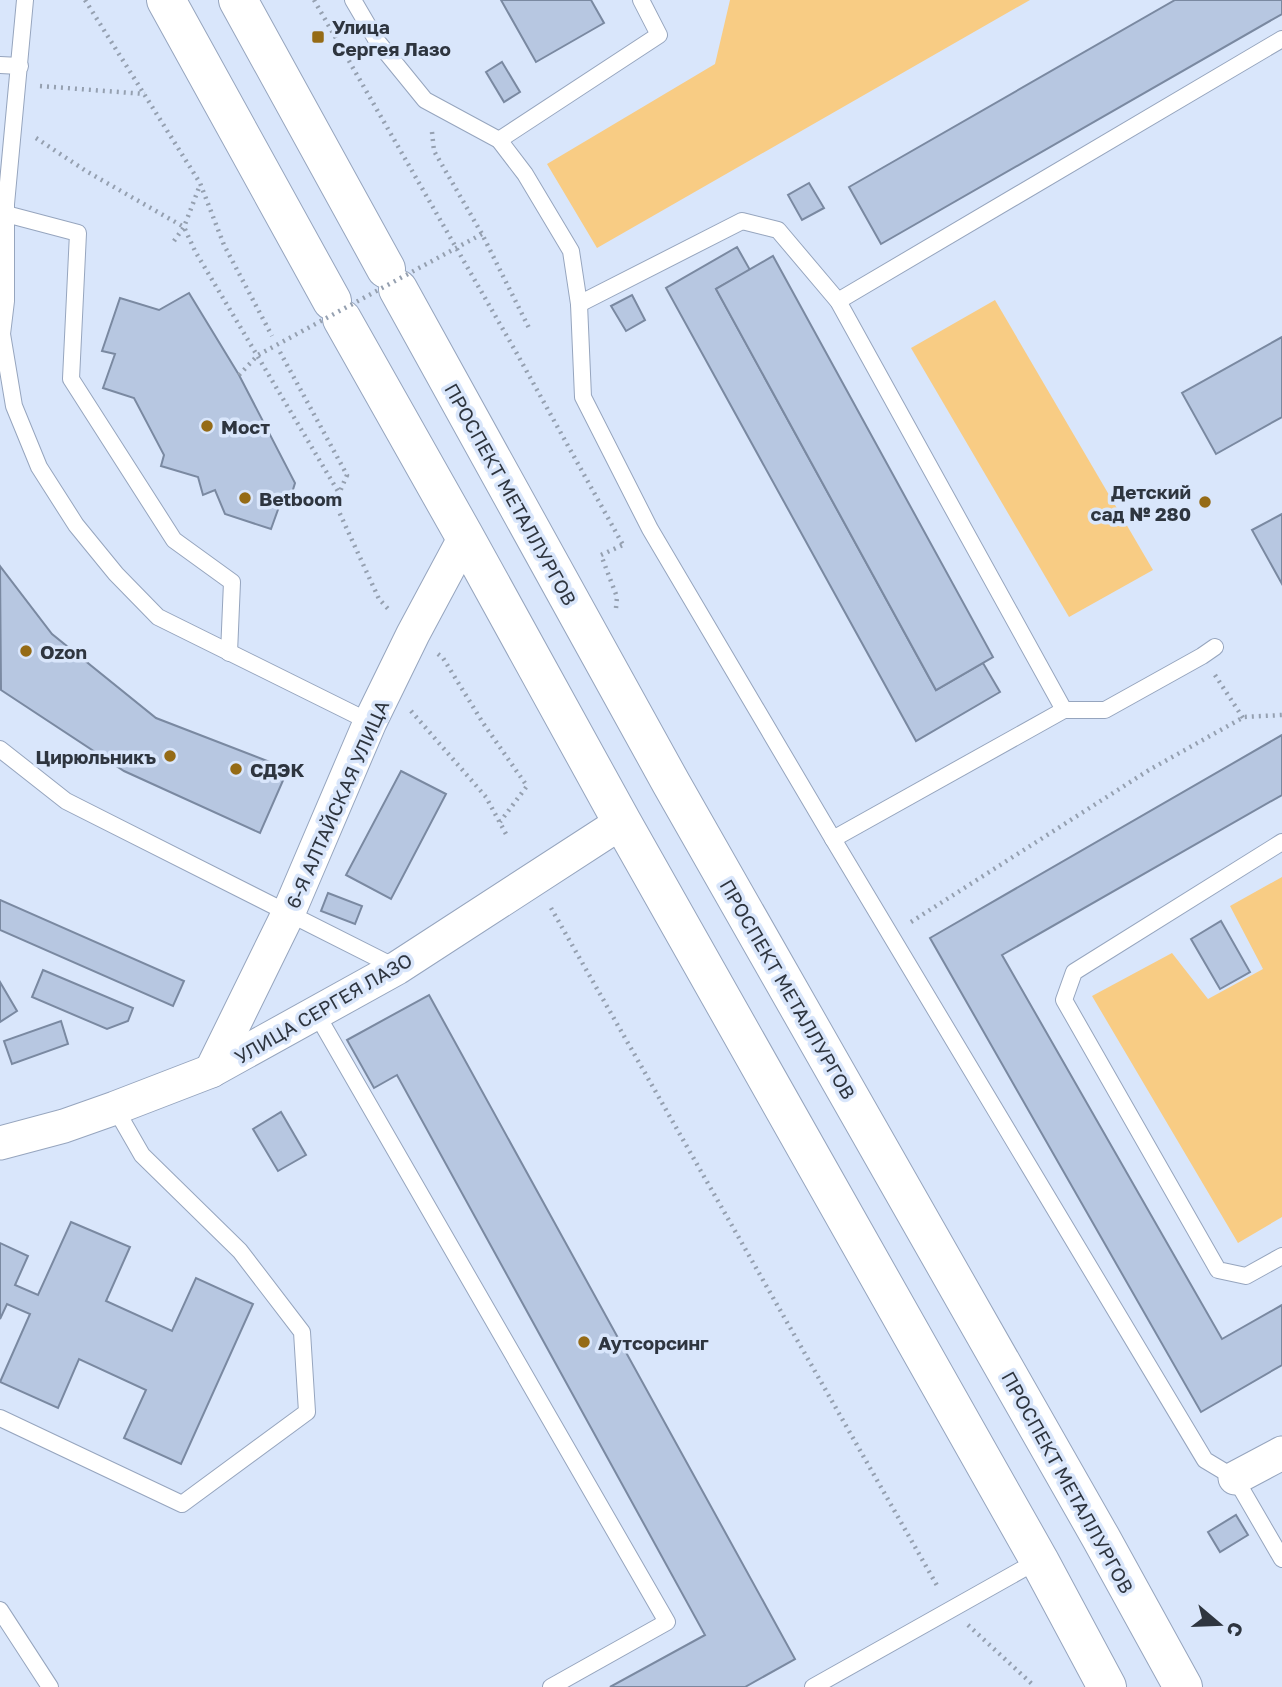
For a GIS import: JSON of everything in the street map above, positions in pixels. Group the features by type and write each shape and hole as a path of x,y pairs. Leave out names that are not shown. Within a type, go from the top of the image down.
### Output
{"main road":[{"path":"166,0 622,822 1039,1560 1107,1687"},
{"name":"ПРОСПЕКТ МЕТАЛЛУРГОВ","path":"238,0 671,783 1183,1687"},
{"path":"622,822 671,783"}],"street":[{"name":"6-Я АЛТАЙСКАЯ УЛИЦА","path":"211,1071 288,914 370,722 465,537"},
{"name":"УЛИЦА СЕРГЕЯ ЛАЗО","path":"2,1138 64,1126 211,1071 397,968 622,822"},
{"path":"1235,1478 1282,1453"}],"lane":[{"path":"26,0 6,214 6,301 2,334 14,406 39,467 76,525 116,574 158,617 370,722"},
{"path":"353,0 377,41 425,100 499,140 525,174 571,251 579,304 583,397 650,529 1205,1460 1235,1478 1282,1559"},
{"path":"499,140 659,35 641,0"},
{"path":"838,301 1282,38"},
{"path":"0,65 20,66"},
{"path":"6,214 78,233 71,379 174,540 232,582 229,653"},
{"path":"579,304 742,221 778,230 838,301 1064,710"},
{"path":"833,839 1064,710 1105,710 1209,651"},
{"path":"0,749 66,801 397,968"},
{"path":"1282,842 1074,972 1064,1000 1218,1270 1246,1276 1282,1256"},
{"path":"316,1013 667,1622 551,1687"},
{"path":"0,1418 182,1504 307,1412 302,1332 240,1251 142,1155 115,1108"},
{"path":"813,1687 1039,1560"},
{"path":"0,1610 50,1687"}],"path":[{"path":"85,0 200,183 224,245 272,336"},
{"path":"314,0 623,545"},
{"path":"18,84 145,94"},
{"path":"13,123 86,171 184,227 195,251 339,494"},
{"path":"434,151 481,234 530,330"},
{"path":"174,241 184,227 200,183"},
{"path":"239,375 258,355 481,234"},
{"path":"616,609 617,597 601,555 650,529"},
{"path":"1209,651 1243,718"},
{"path":"389,686 486,797 506,834"},
{"path":"891,935 1149,770 1243,718 1282,715"},
{"path":"551,908 950,1609 1033,1687"}],"shaded area":[{"path":"730,0 1030,0 597,248 547,164 715,64"},
{"path":"995,300 1153,570 1069,617 911,348"},
{"path":"1282,877 1282,1217 1238,1243 1092,996 1172,953 1208,999 1263,969 1230,906"}],"building":[{"path":"501,0 591,0 604,23 536,62"},
{"path":"1175,0 1282,0 1282,14 881,244 849,187"},
{"path":"502,62 520,92 504,102 486,72"},
{"path":"809,183 824,208 802,220 788,195"},
{"path":"737,247 750,270 716,289 936,690 983,663 1000,692 916,741 666,288"},
{"path":"773,256 993,657 936,690 716,289"},
{"name":"Мост","path":"189,293 239,375 295,483 288,506 280,504 271,529 225,514 215,490 203,495 198,477 161,466 164,455 134,398 103,388 115,354 102,351 120,298 159,310"},
{"path":"632,295 645,320 626,331 611,306"},
{"path":"1282,337 1282,417 1216,454 1182,393"},
{"path":"1282,514 1282,584 1252,530"},
{"path":"0,566 52,634 156,718 288,769 260,833 124,771 1,690"},
{"path":"1282,735 1282,795 1002,955 1222,1339 1282,1305 1282,1365 1201,1412 930,938"},
{"path":"401,771 446,794 391,899 346,875"},
{"path":"328,893 362,906 355,924 321,911"},
{"path":"0,900 184,981 173,1006 0,930"},
{"path":"1221,921 1250,972 1220,989 1191,939"},
{"path":"43,970 133,1008 128,1021 107,1029 32,997"},
{"path":"0,982 17,1011 0,1022"},
{"path":"429,995 795,1659 745,1687 610,1687 705,1635 397,1075 374,1088 347,1040"},
{"path":"61,1021 68,1044 12,1064 4,1041"},
{"path":"281,1112 306,1155 278,1171 253,1129"},
{"path":"71,1222 130,1247 106,1301 172,1331 196,1278 253,1304 181,1464 124,1438 146,1390 79,1359 58,1408 0,1382 30,1314 7,1304 0,1319 0,1243 28,1256 15,1285 38,1295"},
{"path":"1236,1515 1248,1535 1220,1552 1208,1532"}],"place":[{"name":"Улица Сергея Лазо","path":"318,37"},
{"name":"Мост","path":"207,426"},
{"name":"Betboom","path":"245,498"},
{"name":"Детский сад № 280","path":"1205,502"},
{"name":"Ozon","path":"26,651"},
{"name":"Цирюльникъ","path":"170,756"},
{"name":"СДЭК","path":"236,769"},
{"name":"Аутсорсинг","path":"584,1342"}]}
